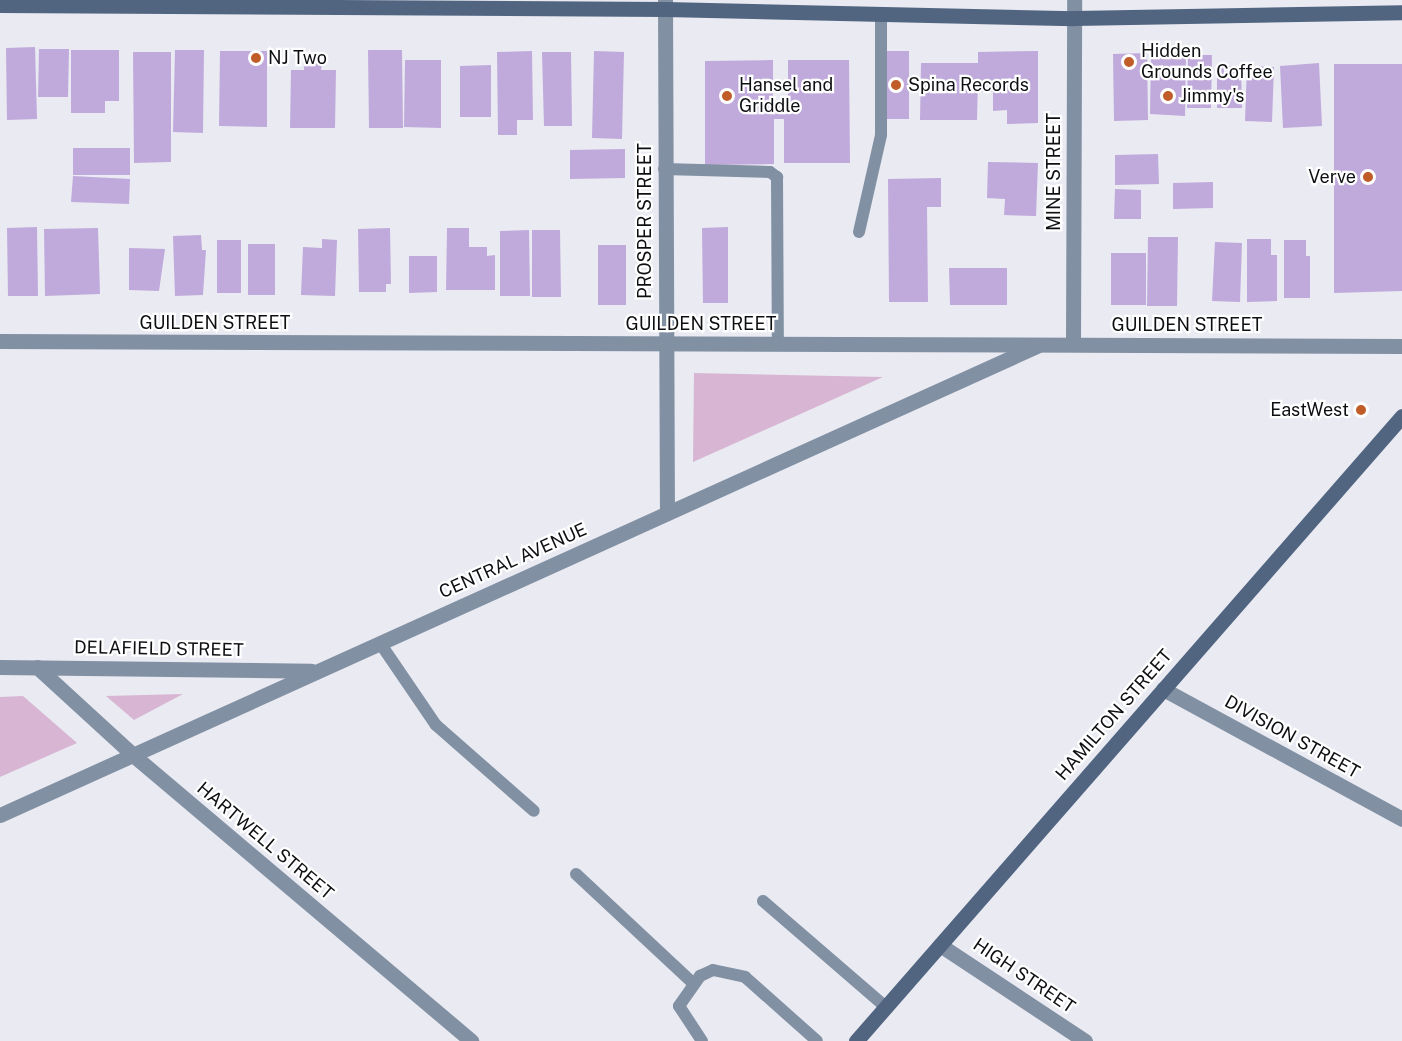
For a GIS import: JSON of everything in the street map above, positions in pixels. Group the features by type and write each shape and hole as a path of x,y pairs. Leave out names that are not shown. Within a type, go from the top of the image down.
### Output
{"street":[{"name":"MINE STREET","path":"1073,344 1074,0"},
{"path":"0,5 665,5 881,14 1074,18 1402,12"},
{"name":"PROSPER STREET","path":"665,5 664,344 667,513"},
{"name":"GUILDEN STREET","path":"0,341 1402,346"},
{"name":"CENTRAL AVENUE","path":"0,815 1042,343"},
{"name":"HAMILTON STREET","path":"856,1041 1402,416"},
{"name":"DELAFIELD STREET","path":"0,667 317,671"},
{"name":"HARTWELL STREET","path":"37,667 133,754 471,1041"},
{"name":"DIVISION STREET","path":"1163,688 1402,819"},
{"name":"HIGH STREET","path":"940,945 1085,1041"}],"lane":[{"path":"859,232 881,135 881,14"},
{"path":"664,169 770,171 777,177 778,344"},
{"path":"380,643 436,725 534,811"},
{"path":"576,874 694,984"},
{"path":"763,901 886,1007"},
{"path":"702,1041 679,1006 699,976 713,970 745,977 817,1041"}],"shaded area":[{"path":"694,373 883,377 693,462"},
{"path":"183,694 134,720 106,696"},
{"path":"23,696 77,743 0,777 0,697"}],"building":[{"path":"35,47 37,119 7,120 6,48"},
{"path":"39,49 69,49 68,97 38,97"},
{"path":"71,50 119,50 119,101 105,101 105,113 71,113"},
{"path":"175,50 204,50 203,133 173,132"},
{"path":"368,50 402,50 403,128 369,128"},
{"path":"220,51 267,51 267,127 219,126"},
{"path":"532,51 533,120 517,120 517,135 498,135 497,52"},
{"path":"594,51 624,52 622,139 592,138"},
{"name":"Spina Records","path":"883,51 909,51 909,119 883,119"},
{"path":"1038,51 1038,123 1007,124 1007,110 993,111 993,92 978,92 978,79 977,120 920,120 921,63 978,63 978,52"},
{"path":"133,52 171,52 171,162 134,163"},
{"path":"542,52 571,52 572,126 544,126"},
{"name":"Jimmy's","path":"1186,52 1185,116 1150,114 1151,53"},
{"path":"1147,53 1148,120 1114,121 1113,54"},
{"path":"1188,55 1212,55 1211,108 1187,108"},
{"path":"405,60 441,60 441,128 404,127"},
{"path":"773,60 773,101 788,101 788,60 849,60 850,163 784,163 784,119 774,119 774,164 705,165 705,61"},
{"path":"304,62 322,63 321,70 336,70 335,128 290,128 291,70 304,70"},
{"path":"1319,63 1322,126 1283,128 1280,66"},
{"name":"Verve","path":"1334,64 1402,64 1402,291 1334,293"},
{"path":"491,65 491,117 460,117 460,66"},
{"path":"1217,66 1241,66 1242,108 1217,108"},
{"path":"1247,66 1274,67 1272,122 1245,121"},
{"path":"73,148 130,148 130,175 73,175"},
{"path":"625,149 625,178 570,179 570,150"},
{"path":"1158,154 1159,184 1115,185 1115,155"},
{"path":"988,162 1038,163 1036,216 1004,215 1005,199 987,198"},
{"path":"73,176 130,179 129,204 71,202"},
{"path":"941,178 941,207 927,207 928,302 889,302 888,179"},
{"path":"1213,182 1213,208 1173,209 1173,183"},
{"path":"1115,189 1141,190 1141,219 1114,219"},
{"path":"37,227 38,296 8,296 7,228"},
{"path":"728,227 728,303 703,303 702,228"},
{"path":"98,228 100,294 45,296 44,229"},
{"path":"390,228 391,284 386,284 386,292 359,292 358,229"},
{"path":"447,228 469,228 469,247 487,247 487,256 495,255 495,290 446,290"},
{"path":"529,230 530,296 500,296 500,231"},
{"path":"532,230 560,230 561,297 532,297"},
{"path":"201,235 202,250 206,250 203,295 175,296 173,236"},
{"path":"1148,237 1178,237 1177,306 1147,306"},
{"path":"322,239 337,240 335,296 301,295 303,247 322,248"},
{"path":"1247,239 1271,239 1271,255 1277,255 1277,301 1247,302"},
{"path":"217,240 241,240 241,293 217,293"},
{"path":"1284,240 1306,240 1306,256 1310,256 1310,298 1284,298"},
{"path":"1215,242 1242,243 1240,302 1212,301"},
{"path":"248,244 275,244 275,295 248,295"},
{"path":"598,245 626,245 626,305 598,305"},
{"path":"129,248 165,249 159,291 129,290"},
{"path":"1111,253 1146,253 1146,305 1111,305"},
{"path":"409,256 437,256 437,292 409,293"},
{"path":"949,268 1007,268 1007,305 950,305"}],"place":[{"name":"NJ Two","path":"256,58"},
{"name":"Hidden Grounds Coffee","path":"1129,62"},
{"name":"Spina Records","path":"896,85"},
{"name":"Hansel and Griddle","path":"727,96"},
{"name":"Jimmy's","path":"1168,96"},
{"name":"Verve","path":"1368,177"},
{"name":"EastWest","path":"1361,410"}]}
